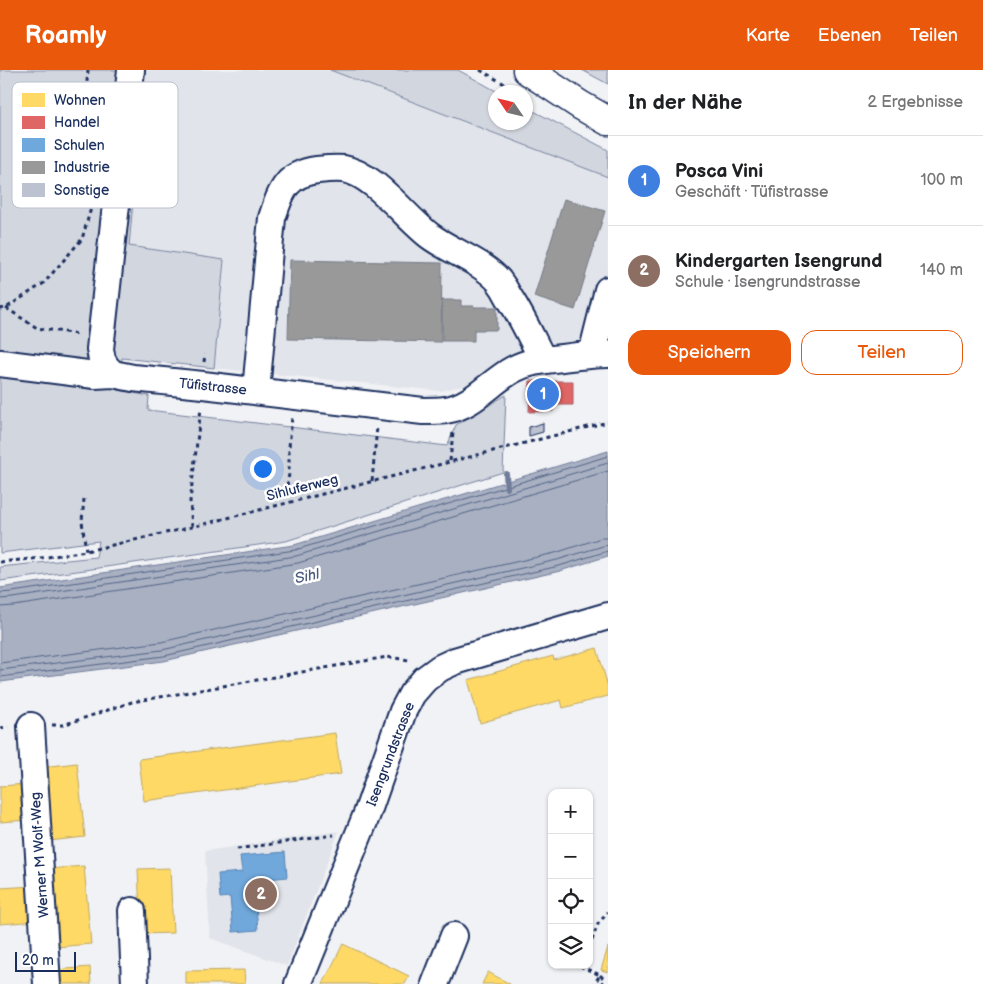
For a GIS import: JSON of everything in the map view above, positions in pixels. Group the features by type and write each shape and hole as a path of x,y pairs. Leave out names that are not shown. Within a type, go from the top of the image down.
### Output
{"main road":[{"path":"522,81 580,105 608,121"}],"street":[{"path":"256,391 272,218 278,199 294,177 305,172 324,169 344,169 364,177 418,227 439,242 493,274 520,314 543,360"},
{"path":"107,208 100,349 102,360 113,374"},
{"path":"600,354 608,290"},
{"name":"Tüfistrasse","path":"0,363 95,375 113,374 133,378 423,411 447,410 462,405 515,368 530,363 600,354"},
{"name":"Isengrundstrasse","path":"298,984 367,814 403,711 412,694 425,679 440,668 455,661 608,616"},
{"name":"Werner M Wolf-Weg","path":"31,726 47,984"},
{"path":"132,911 135,984"},
{"path":"435,984 454,936"}],"path":[{"path":"480,70 522,81"},
{"path":"0,309 6,308 44,283 82,239 98,208"},
{"path":"6,308 37,328 57,331"},
{"path":"192,526 190,501 201,406"},
{"path":"287,486 292,416"},
{"name":"Sihluferweg","path":"0,562 86,552 608,422"},
{"path":"372,481 377,426"},
{"path":"450,462 453,432"},
{"path":"84,499 82,521 86,552"},
{"path":"0,728 63,725 132,702 387,657 408,660 425,679"},
{"path":"237,849 340,834"},
{"path":"593,937 598,924 608,912"},
{"path":"586,969 600,975 604,979 602,984"},
{"path":"594,984 600,975"}],"shaded area":[{"path":"0,70 145,70 144,82 12,82 12,208 132,208 129,246 224,260 214,368 122,358 118,390 149,396 148,410 447,446 456,425 506,395 503,472 286,541 0,581 0,567 96,557 99,541 0,553"},
{"path":"145,70 330,70 608,177 608,356 575,360 440,391 214,368 224,260 129,246 132,208 178,208 178,82 144,82"},
{"path":"330,70 458,70 488,86 488,130 533,130 533,111 608,150 608,177"},
{"path":"582,70 608,70 608,84"},
{"path":"339,831 287,966 210,938 205,851"}],"water":[{"name":"Sihl","path":"608,451 608,556 560,571 164,661 0,682 0,588 294,545"}],"building: Wohnen":[{"path":"597,648 608,687 608,696 563,708 561,700 480,723 468,680 553,656 554,660"},
{"path":"335,733 341,774 144,801 139,759"},
{"path":"77,763 85,837 49,841 42,767"},
{"path":"27,784 29,820 0,822 0,786"},
{"path":"84,866 91,944 56,947 49,869"},
{"path":"170,868 173,933 141,934 138,869"},
{"path":"34,886 37,921 0,924 0,888"},
{"path":"343,944 409,976 405,984 323,984"},
{"path":"608,947 608,972 601,970"},
{"path":"90,967 91,984 56,984 55,970"},
{"path":"244,970 245,984 186,984 186,971"},
{"path":"488,972 510,984 482,984"}],"building: Handel":[{"path":"530,381 573,381 573,405 553,405 553,411 529,412"}],"building: Schulen":[{"path":"285,852 287,877 259,880 260,893 255,894 258,930 233,932 230,897 220,898 218,874 242,872 240,856"}],"building: Industrie":[{"path":"564,199 605,211 575,310 534,297"},
{"path":"290,260 442,263 441,342 288,339"},
{"path":"442,300 461,300 461,306 497,307 497,330 474,330 474,341 442,341"}],"building: Sonstige":[{"path":"543,423 543,432 529,436 529,427"}],"waterway":[{"path":"506,474 507,488"}],"place":[{"name":"Posca Vini","path":"543,394"},
{"name":"Kindergarten Isengrund","path":"261,894"}]}
